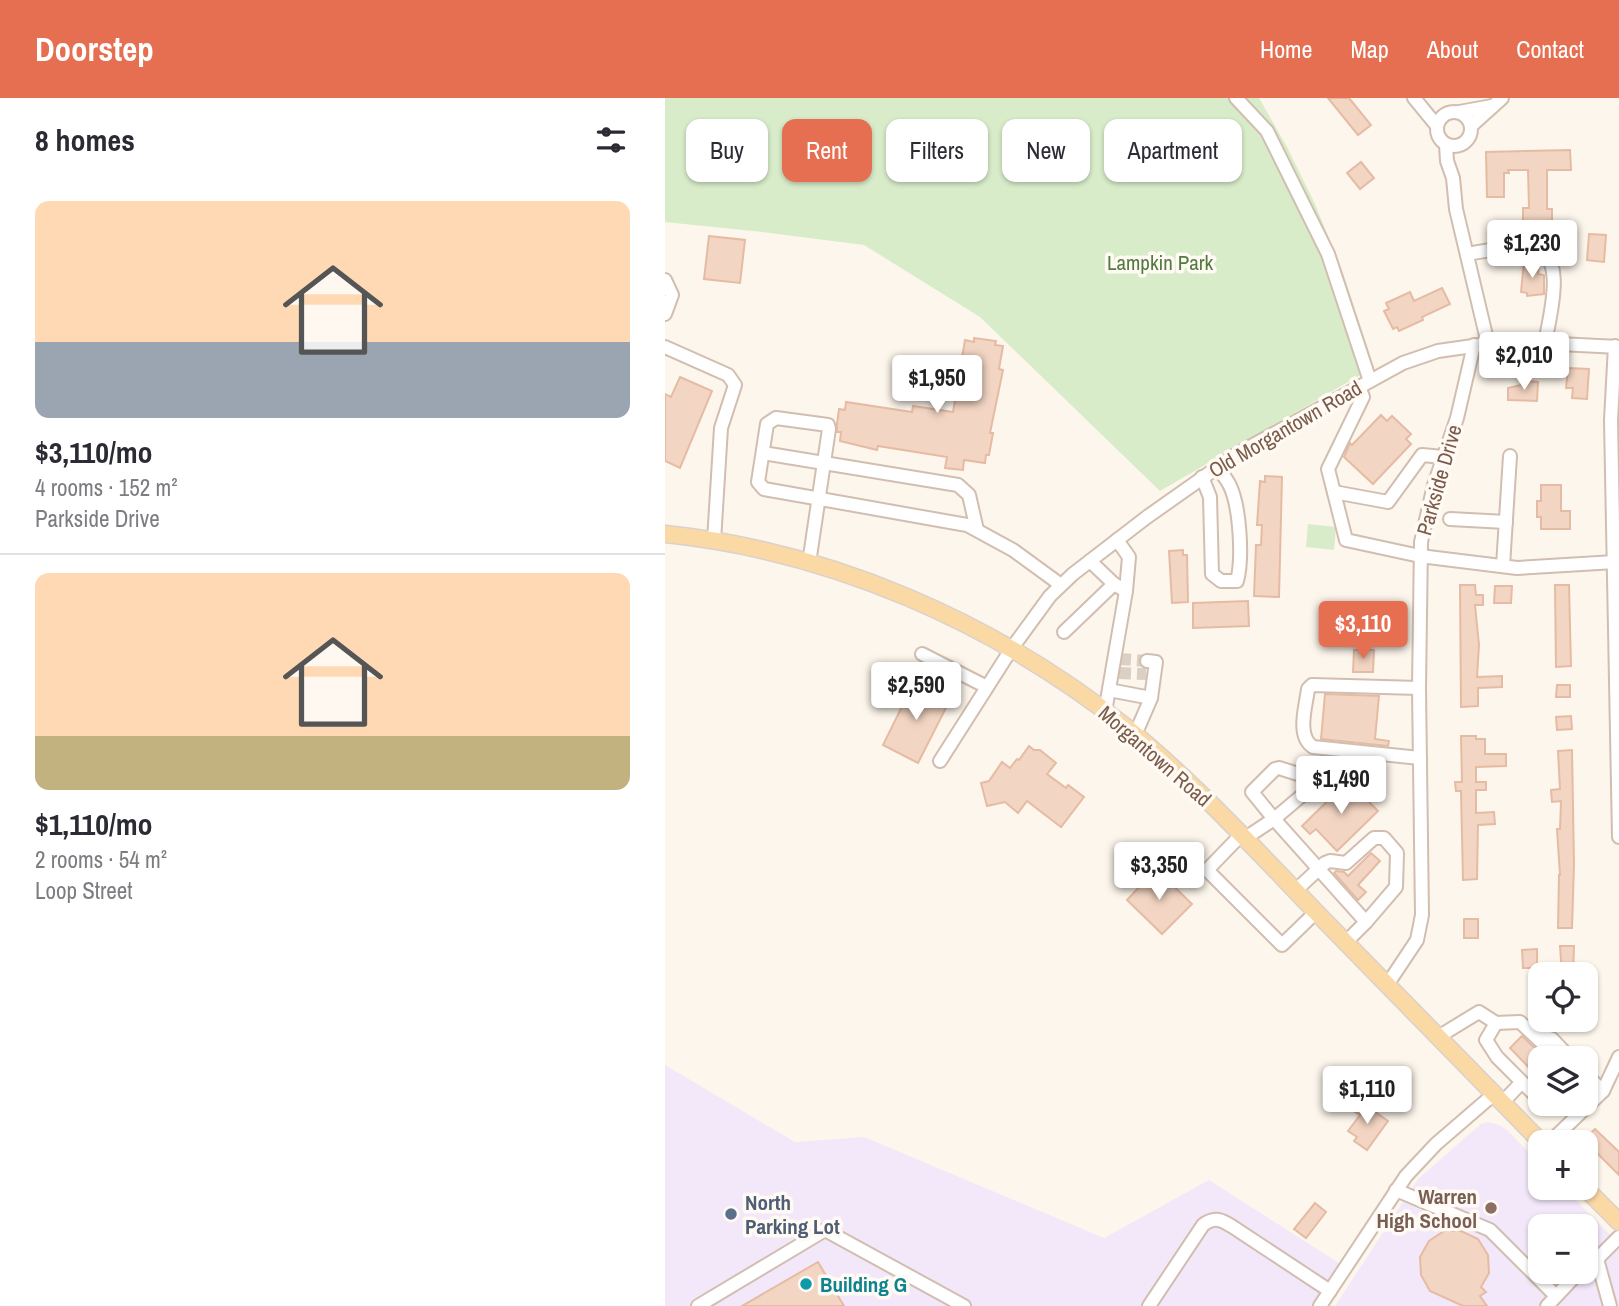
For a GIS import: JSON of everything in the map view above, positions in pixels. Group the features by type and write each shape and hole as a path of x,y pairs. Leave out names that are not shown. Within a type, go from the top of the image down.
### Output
{"main road":[{"name":"Morgantown Road","path":"665,534 714,541 809,563 908,598 1012,648 1105,712 1175,770 1529,1130"},
{"path":"1597,1200 1619,1222"}],"street":[{"path":"1236,98 1267,131 1328,254 1364,384 1363,397 1328,469 1346,540 1420,556 1517,568 1615,562"},
{"path":"1416,98 1469,120 1469,138 1452,145"},
{"path":"1416,98 1437,126"},
{"path":"1452,145 1437,135 1441,117 1497,102"},
{"path":"1471,126 1497,102"},
{"path":"1452,145 1456,209 1488,344"},
{"path":"1467,254 1528,247 1544,252 1550,258 1555,273 1545,343"},
{"path":"665,280 672,295 665,314"},
{"name":"Old Morgantown Road","path":"940,761 1012,648 1041,607 1061,585 1202,477 1255,443 1418,357 1488,344 1617,346"},
{"name":"Parkside Drive","path":"1387,985 1413,947 1422,915 1419,688 1420,556 1424,522 1457,418 1474,345"},
{"path":"1617,346 1611,420 1619,837"},
{"path":"665,347 729,375 735,385 721,428 714,541"},
{"path":"809,563 820,498 829,429 828,425 776,418 767,424 758,482 760,486 820,498 954,522 977,530 1013,550 1061,585"},
{"path":"762,453 958,485 969,495 977,530"},
{"path":"1334,492 1388,502 1422,455 1443,457"},
{"path":"1503,566 1510,456"},
{"path":"1202,477 1210,498 1212,574 1221,581 1237,581 1238,518 1230,486 1217,467"},
{"path":"1450,519 1506,522"},
{"path":"1105,712 1115,673 1129,557 1117,540"},
{"path":"1090,561 1114,584 1126,591"},
{"path":"1064,632 1114,584"},
{"path":"922,654 988,687"},
{"path":"1135,735 1151,698 1149,670"},
{"path":"1419,688 1313,685 1308,690 1303,732 1308,744 1313,747 1420,758"},
{"path":"1109,691 1151,698"},
{"path":"1316,912 1282,945 1207,870 1243,837 1274,819 1312,787 1311,778 1279,768 1253,789 1253,795 1274,819 1366,922"},
{"path":"1295,891 1329,861 1346,863 1379,837 1384,838 1397,853 1396,887 1346,942"},
{"path":"1397,853 1422,854"},
{"path":"1439,1037 1479,1013 1496,1023 1520,1022 1547,1046"},
{"path":"1496,1023 1486,1040 1497,1057 1528,1089"},
{"path":"1535,1033 1552,1039 1559,1046"},
{"path":"1562,1130 1603,1091 1619,1057"},
{"path":"1319,1306 1395,1190 1428,1152 1521,1083"},
{"path":"1598,1086 1603,1091"},
{"path":"1395,1190 1490,1230 1556,1296"},
{"path":"1149,1306 1202,1225 1214,1219 1221,1219 1330,1291"},
{"path":"698,1306 825,1230 964,1306"},
{"path":"1598,1256 1619,1237"},
{"path":"1598,1278 1610,1306"},
{"path":"1547,1306 1568,1284"}],"shaded area":[{"path":"665,1065 795,1142 864,1137 1104,1238 1209,1180 1345,1267 1319,1306 665,1306"},
{"name":"Warren High School","path":"1488,1122 1507,1130 1528,1152 1528,1200 1576,1200 1590,1214 1528,1214 1528,1284 1598,1284 1598,1223 1619,1244 1619,1306 1335,1306 1418,1179 1481,1124"}],"green space":[{"name":"Lampkin Park","path":"665,98 1259,98 1315,204 1342,270 1374,367 1160,491 980,317 864,245 665,222"},
{"path":"1308,524 1336,527 1334,550 1306,547"}],"building":[{"path":"1328,98 1349,98 1371,125 1358,135"},
{"path":"1570,150 1571,170 1547,170 1547,209 1552,209 1552,229 1523,228 1523,208 1529,208 1528,170 1508,170 1509,173 1504,173 1504,197 1487,197 1486,152"},
{"path":"1361,162 1374,178 1360,189 1347,173"},
{"path":"1589,234 1606,235 1604,262 1587,260"},
{"path":"709,236 745,240 740,283 704,279"},
{"path":"1524,262 1539,263 1538,274 1544,275 1544,294 1527,296 1527,293 1521,292"},
{"path":"1442,288 1450,304 1399,331 1397,327 1393,329 1384,311 1389,309 1386,303 1410,292 1414,301"},
{"path":"974,338 996,341 995,345 1003,346 999,369 1003,370 990,433 993,433 989,455 986,455 985,463 964,460 963,470 945,468 947,457 878,446 877,450 840,441 841,432 837,432 839,409 845,410 846,402 912,412 913,406 953,412 965,340 974,342"},
{"path":"1568,368 1589,369 1587,399 1572,398 1573,388 1566,388"},
{"path":"680,377 712,391 680,468 665,461 665,394 671,397"},
{"path":"1521,381 1538,382 1537,401 1508,400 1508,388 1521,385"},
{"path":"1381,415 1387,421 1392,416 1411,434 1406,439 1411,444 1373,484 1344,457 1350,443 1352,445"},
{"path":"1265,476 1282,477 1279,597 1254,596 1256,545 1261,545 1262,525 1257,525 1260,481 1265,482"},
{"path":"1541,485 1561,485 1561,511 1570,511 1570,529 1541,529 1541,517 1537,517 1537,501 1541,501"},
{"path":"1183,550 1183,555 1187,555 1188,602 1172,603 1169,551"},
{"path":"1460,585 1475,585 1476,595 1483,595 1483,605 1475,605 1479,645 1477,677 1502,676 1502,687 1478,688 1478,706 1461,707"},
{"path":"1555,585 1569,585 1571,666 1556,667"},
{"path":"1495,586 1512,586 1511,603 1494,603"},
{"path":"1248,601 1249,626 1193,628 1193,603"},
{"path":"1354,650 1374,650 1373,672 1353,672"},
{"path":"914,682 950,700 918,763 883,745"},
{"path":"1557,685 1570,685 1570,697 1556,697"},
{"path":"1325,694 1379,696 1375,739 1389,741 1388,746 1321,739"},
{"path":"1571,716 1572,729 1557,730 1556,717"},
{"path":"1461,736 1485,739 1485,754 1506,754 1506,766 1476,767 1476,782 1486,782 1486,790 1476,790 1476,813 1494,812 1495,824 1478,825 1477,879 1463,880 1461,791 1456,791 1455,782 1462,782"},
{"path":"1029,746 1040,750 1056,763 1047,774 1084,797 1061,827 1027,801 1018,813 1005,802 987,806 981,783 989,781 1002,762 1010,768"},
{"path":"1572,750 1572,928 1558,928 1560,875 1557,829 1560,829 1561,801 1552,802 1551,790 1560,789 1558,751"},
{"path":"1348,781 1378,811 1337,851 1316,829 1310,834 1302,826"},
{"path":"1371,853 1380,861 1358,885 1366,892 1358,900 1334,873 1344,872 1348,876"},
{"path":"1156,869 1192,904 1162,934 1127,900"},
{"path":"1464,919 1478,919 1478,938 1464,938"},
{"path":"1560,946 1574,946 1573,962 1561,962"},
{"path":"1537,949 1537,962 1528,962 1528,968 1523,968 1522,950"},
{"path":"1522,1036 1532,1046 1528,1046 1528,1067 1510,1048"},
{"path":"1361,1102 1388,1121 1367,1150 1354,1141 1357,1137 1348,1131 1360,1115 1355,1112"},
{"path":"1598,1132 1619,1152 1619,1175 1598,1154"},
{"path":"1315,1203 1326,1212 1306,1238 1294,1229"},
{"path":"1444,1231 1461,1231 1478,1239 1488,1255 1489,1273 1481,1287 1486,1292 1480,1296 1487,1306 1463,1306 1430,1291 1421,1275 1420,1257 1429,1241"},
{"name":"Building G","path":"818,1262 844,1306 742,1306"}],"tunnel":[{"path":"1119,659 1147,661"},
{"path":"1119,673 1146,674"}],"place":[{"name":"Warren High School","path":"1491,1208"},
{"name":"North Parking Lot","path":"731,1214"},
{"name":"Building G","path":"806,1284"}]}
